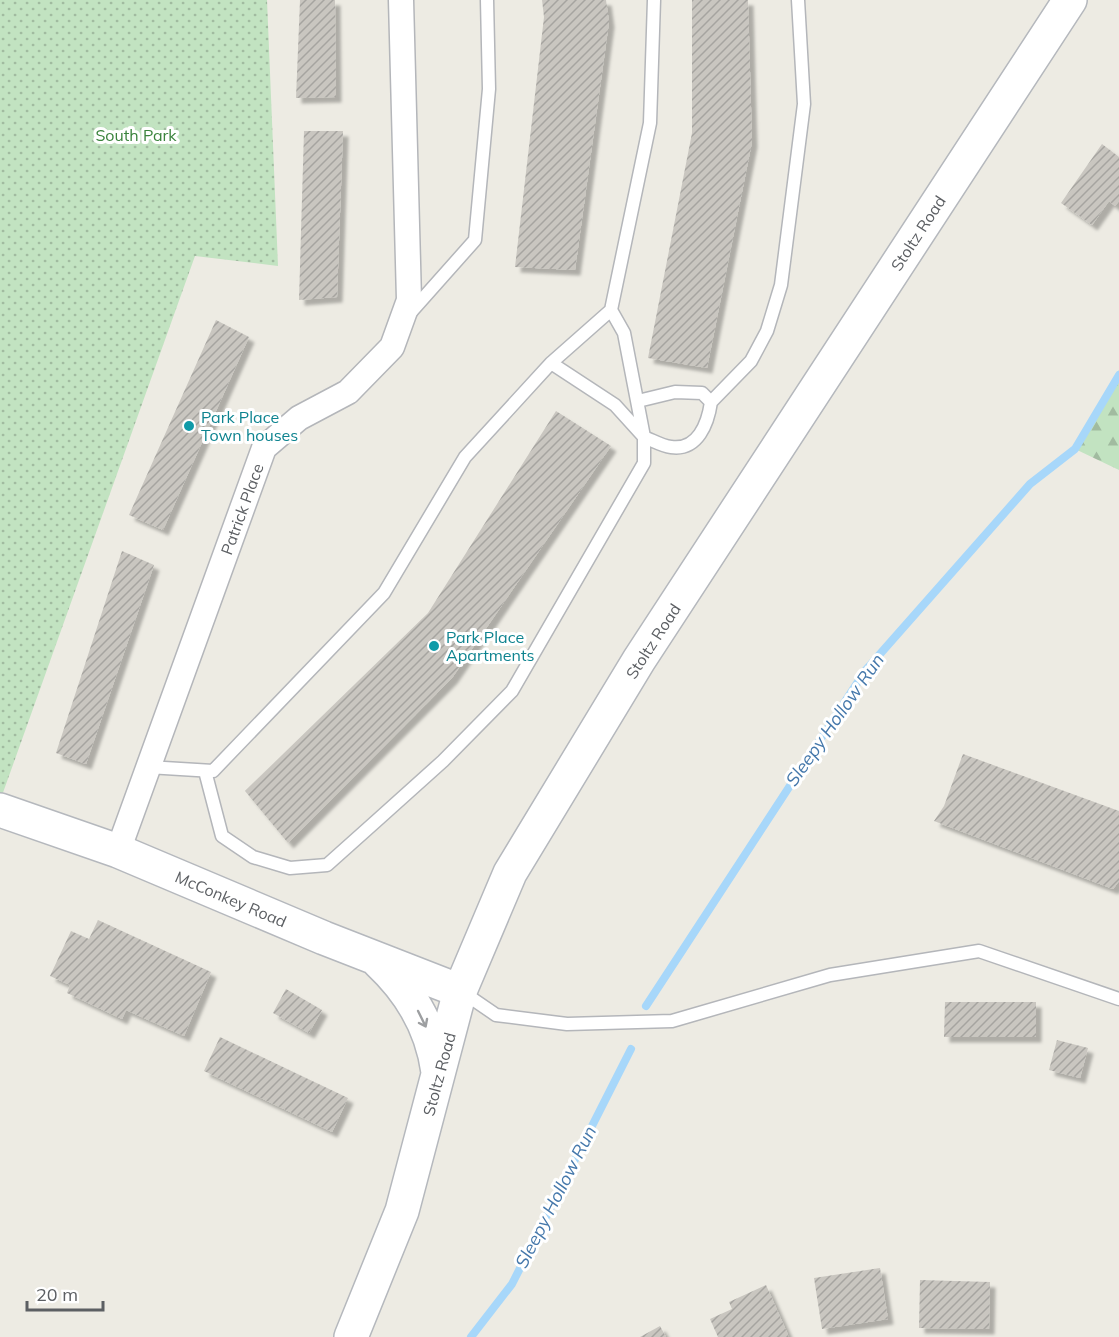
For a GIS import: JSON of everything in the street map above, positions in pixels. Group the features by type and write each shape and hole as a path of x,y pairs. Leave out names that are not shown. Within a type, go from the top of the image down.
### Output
{"street":[{"name":"Patrick Place","path":"118,851 264,448 299,418 348,392 392,347 409,300 401,0"},
{"name":"Stoltz Road","path":"351,1337 402,1211 460,991 510,873 639,660 1070,0"},
{"name":"McConkey Road","path":"0,810 118,851 460,991"},
{"path":"373,957 401,983 420,1014 435,1048 439,1075"}],"lane":[{"path":"400,325 475,240 489,89 487,0"},
{"path":"148,767 213,771 384,593 465,457 551,363 611,310 650,123 654,0"},
{"path":"551,363 615,405 644,437 672,448 690,443 708,422 711,402 751,362 768,331 781,285 804,104 798,0"},
{"path":"204,771 222,836 253,857 290,868 327,865 443,761 512,691 644,464 644,437 624,333 611,310"},
{"path":"638,401 675,392 702,393 711,402"},
{"path":"460,991 496,1015 567,1024 672,1021 830,975 979,951 1119,999"}],"green space":[{"name":"South Park","path":"0,0 267,0 278,266 195,256 0,801"},
{"path":"1119,370 1119,470 1075,449"}],"building":[{"path":"300,0 335,0 336,97 296,98"},
{"path":"542,0 606,0 609,22 575,270 515,267 544,17"},
{"path":"692,0 748,0 752,142 707,368 648,358 692,133"},
{"path":"304,131 343,131 337,297 299,300"},
{"path":"1102,144 1119,157 1119,201 1115,206 1109,201 1092,225 1061,203"},
{"name":"Park Place Town houses","path":"216,320 249,337 163,530 129,515"},
{"name":"Park Place Apartments","path":"556,411 611,446 452,678 288,843 245,791 428,613"},
{"path":"122,551 154,565 86,764 56,753"},
{"path":"963,754 1119,811 1119,881 1113,889 934,821 944,806"},
{"path":"98,920 211,972 184,1036 126,1010 122,1019 67,993 70,985 50,976 71,931 89,939"},
{"path":"286,989 322,1010 309,1033 273,1013"},
{"path":"945,1002 1036,1002 1036,1037 944,1037"},
{"path":"220,1037 348,1098 332,1132 204,1071"},
{"path":"1057,1040 1088,1048 1080,1078 1049,1070"},
{"path":"880,1268 888,1319 822,1329 814,1278"},
{"path":"920,1280 990,1282 989,1329 919,1328"},
{"path":"766,1285 789,1337 718,1337 710,1319 732,1309 729,1302"},
{"path":"660,1326 666,1337 640,1337"}],"waterway":[{"name":"Sleepy Hollow Run","path":"646,1006 865,671 1030,484 1075,449 1119,375"},
{"name":"Sleepy Hollow Run","path":"471,1337 512,1284 631,1049"}],"place":[{"name":"Park Place Town houses","path":"189,426"},
{"name":"Park Place Apartments","path":"434,646"}]}
